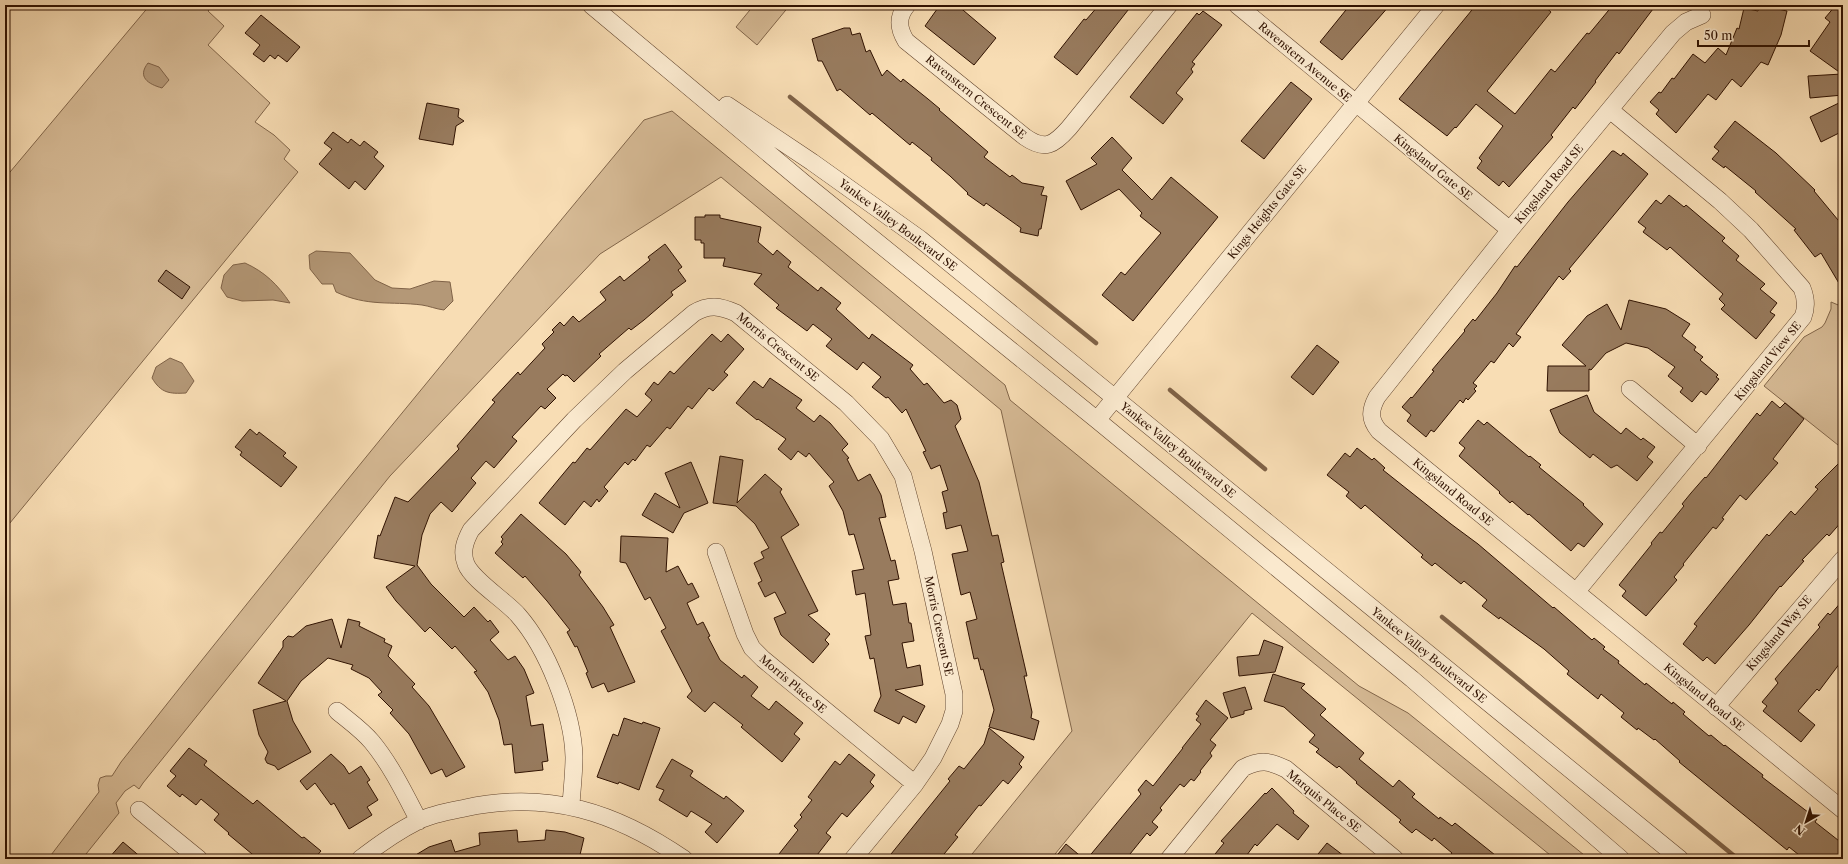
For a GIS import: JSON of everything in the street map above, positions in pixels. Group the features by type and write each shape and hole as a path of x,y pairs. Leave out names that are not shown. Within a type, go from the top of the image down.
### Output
{"street":[{"name":"Yankee Valley Boulevard SE","path":"591,5 804,182 1098,420 1412,679 1621,859"},
{"name":"Ravenstern Crescent SE","path":"907,5 899,20 900,31 906,41 1025,137 1035,144 1047,145 1058,140 1069,128 1169,5"},
{"name":"Ravenstern Avenue SE","path":"1237,5 1356,104"},
{"name":"Kings Heights Gate SE","path":"1098,420 1436,5"},
{"name":"Kingsland Road SE","path":"1702,15 1686,22 1673,34 1510,230 1377,397 1372,406 1371,415 1374,424 1379,431 1843,810"},
{"name":"Yankee Valley Boulevard SE","path":"661,62 812,162 920,239 1680,859"},
{"name":"Kingsland Gate SE","path":"1356,104 1510,230"},
{"name":"Kingsland View SE","path":"1576,592 1698,446 1803,317 1806,310 1805,296 1802,288 1751,230 1720,201 1610,110"},
{"name":"Morris Crescent SE","path":"571,805 574,756 567,710 552,672 538,642 518,614 474,575 466,565 464,542 471,530 574,420 626,371 694,313 703,308 714,306 736,313 846,403 881,440 903,476 923,551 954,694 954,711 950,724 933,758 915,784 853,859"},
{"path":"1630,389 1698,446"},
{"name":"Morris Place SE","path":"716,552 745,634 752,648 763,659 915,784"},
{"name":"Kingsland Way SE","path":"1716,707 1843,559"},
{"path":"337,711 355,725 372,742 391,769 419,821"},
{"name":"Marquis Place SE","path":"1169,859 1243,768 1255,762 1264,762 1286,769 1396,859"},
{"path":"360,859 380,844 419,821 488,803 524,801 571,805 619,821 657,840 684,859"},
{"path":"139,810 199,859"}],"shaded area":[{"path":"150,5 213,5 208,11 224,26 208,45 270,103 255,122 274,135 290,150 284,159 298,172 5,529 5,178"},
{"path":"754,5 790,5 757,45 736,27"},
{"path":"148,63 159,67 169,80 162,88 149,82 144,76 145,68"},
{"path":"672,111 1005,385 1010,400 1359,686 1408,713 1589,859 1555,859 1252,613 1051,859 968,859 1072,731 1001,410 721,177 600,254 390,476 139,789 134,785 125,791 116,803 119,813 82,859 48,859 99,792 98,785 100,778 112,776 121,762 315,519 644,120"},
{"path":"316,251 350,253 375,280 392,288 410,289 434,281 450,282 453,301 444,310 422,305 369,302 348,297 336,292 333,284 322,284 310,269 309,255"},
{"path":"245,263 259,271 270,280 281,290 290,303 273,300 242,301 227,297 221,288 224,275 233,265"},
{"path":"1831,302 1843,307 1843,449 1764,386 1804,337 1822,327 1831,309"},
{"path":"170,358 182,363 194,381 186,393 166,392 155,383 152,378 156,367"}],"building":[{"path":"940,5 957,5 996,38 974,65 925,26"},
{"path":"1099,5 1132,5 1077,75 1054,57 1084,19 1086,20"},
{"path":"1350,5 1390,5 1342,60 1320,42"},
{"path":"1476,5 1543,5 1551,12 1487,91 1515,114 1551,69 1555,72 1587,33 1589,34 1613,5 1656,5 1619,54 1617,52 1575,109 1573,107 1551,135 1553,137 1509,187 1503,181 1499,186 1477,168 1482,161 1479,158 1503,126 1476,104 1456,128 1455,127 1447,136 1399,99"},
{"path":"1759,5 1787,11 1781,35 1768,65 1761,62 1741,87 1732,79 1716,100 1708,94 1676,133 1656,114 1659,110 1650,102 1659,92 1661,93 1672,78 1674,79 1693,54 1705,63 1718,48 1726,55 1737,28 1739,29 1744,8 1758,11"},
{"path":"1836,5 1843,5 1843,95 1810,98 1808,76 1842,74 1810,51 1830,22 1825,18"},
{"path":"1203,11 1222,25 1192,62 1195,64 1191,69 1193,72 1176,93 1183,99 1163,124 1130,97 1197,13 1199,15"},
{"path":"261,15 300,47 287,62 278,55 275,59 270,55 264,62 253,54 260,45 245,33"},
{"path":"844,28 850,28 852,35 860,33 866,52 870,50 882,76 887,70 901,82 903,79 940,109 939,110 988,152 984,157 1010,177 1012,175 1022,183 1044,187 1041,195 1047,196 1041,229 1039,229 1038,236 1020,232 1021,228 986,203 984,206 967,194 968,193 931,160 932,158 912,142 910,145 872,113 870,115 840,89 837,91 822,61 818,61 812,39"},
{"path":"1291,82 1312,99 1264,159 1241,141"},
{"path":"1843,101 1843,131 1821,142 1810,117"},
{"path":"427,103 459,109 458,117 464,121 456,126 453,145 419,139"},
{"path":"1735,121 1776,153 1815,190 1814,191 1843,226 1843,290 1821,253 1815,257 1794,230 1796,229 1755,192 1756,191 1725,166 1724,168 1712,159 1719,151 1714,147"},
{"path":"333,132 348,143 351,139 360,146 364,141 378,152 374,157 384,166 365,190 355,181 349,189 319,164 332,149 324,143"},
{"path":"1112,137 1132,158 1122,170 1152,200 1171,177 1218,217 1133,321 1102,295 1121,272 1125,275 1161,233 1140,216 1142,213 1119,189 1081,210 1066,181 1097,164 1091,158"},
{"path":"1612,151 1621,156 1623,153 1648,174 1569,269 1571,271 1563,280 1559,276 1516,334 1521,337 1513,347 1509,343 1494,363 1491,361 1473,383 1477,386 1474,389 1476,391 1468,400 1466,398 1463,403 1460,400 1434,432 1431,430 1426,437 1407,421 1411,415 1402,407 1411,397 1412,398 1434,371 1432,370 1465,331 1464,330 1473,319 1475,321 1497,293 1515,266 1517,267 1568,202"},
{"path":"1669,195 1684,207 1686,205 1725,238 1722,241 1739,256 1736,260 1765,284 1760,289 1777,303 1770,312 1775,315 1756,339 1721,309 1725,305 1719,299 1723,294 1670,247 1667,250 1643,232 1646,228 1638,222 1656,200 1661,204"},
{"path":"705,215 720,215 720,218 761,227 758,242 773,255 777,250 791,262 788,267 818,291 821,287 841,303 836,309 869,339 872,334 913,365 910,369 924,385 927,383 944,403 951,400 957,405 961,419 955,426 979,482 992,536 998,535 1004,562 1001,563 1027,676 1024,676 1032,712 1031,718 1039,721 1034,740 989,727 994,710 983,669 981,670 978,658 974,659 966,622 977,619 970,592 961,595 952,554 968,551 961,525 946,529 943,513 947,512 942,492 948,490 940,465 931,469 923,452 926,451 906,409 902,413 888,397 886,398 872,387 881,377 863,362 857,370 826,346 832,339 813,324 807,331 776,308 779,305 754,284 762,274 723,266 725,258 704,258 704,243 701,243 701,240 695,240 695,217 705,217"},
{"path":"665,244 682,267 678,270 686,281 671,292 673,295 644,320 631,330 629,328 599,354 601,356 574,382 567,375 565,376 563,374 547,389 556,398 545,409 541,406 512,437 517,441 494,468 486,461 471,478 476,483 452,512 441,502 430,514 422,535 417,565 431,584 464,617 474,607 488,622 490,620 499,632 490,640 508,660 515,656 524,669 534,693 526,696 531,726 543,724 548,761 542,762 543,770 515,773 512,744 504,745 499,720 488,692 474,672 477,671 455,646 452,649 430,627 425,632 396,601 386,587 415,566 374,558 378,535 380,536 395,497 408,502 459,449 457,446 495,402 492,400 518,372 520,375 545,348 542,344 554,332 552,330 560,322 564,326 573,316 579,322 606,300 600,292 620,276 624,281 650,260 648,257"},
{"path":"166,270 190,287 182,299 158,281"},
{"path":"1629,300 1666,309 1690,324 1682,336 1696,347 1694,350 1703,357 1700,360 1718,375 1716,377 1719,379 1706,395 1701,391 1692,402 1680,392 1683,388 1668,376 1675,367 1648,348 1626,343 1606,353 1591,370 1589,369 1589,391 1547,391 1548,366 1586,366 1562,345 1587,316 1607,304 1621,330"},
{"path":"712,334 721,342 728,334 744,349 724,372 728,375 713,391 709,388 692,409 688,406 670,429 667,427 650,447 647,445 635,461 633,459 628,465 625,462 604,487 608,491 599,502 597,499 591,507 584,501 565,525 539,503 573,462 575,463 587,448 590,450 626,409 637,417 652,400 645,394 654,382 658,385 670,371 674,374"},
{"path":"1317,345 1339,362 1313,395 1291,377"},
{"path":"770,378 802,400 796,408 814,422 820,415 830,423 848,444 842,450 849,458 847,459 858,481 870,474 881,495 886,517 879,518 891,561 895,560 899,579 888,581 893,605 906,603 914,641 902,643 907,668 920,665 923,685 895,690 925,706 916,723 903,716 899,724 874,711 881,696 874,658 870,659 865,636 871,635 865,593 856,595 852,571 864,569 854,534 849,535 843,511 829,486 834,482 809,453 806,457 798,451 791,460 778,449 786,439 758,419 757,420 736,403 754,381 763,388"},
{"path":"1587,395 1594,412 1621,434 1626,428 1641,440 1643,438 1655,447 1647,457 1653,462 1637,481 1617,465 1611,468 1593,454 1590,458 1560,433 1550,410"},
{"path":"1772,401 1780,408 1785,403 1804,419 1773,459 1778,463 1746,500 1740,495 1722,518 1724,519 1716,529 1713,527 1683,564 1684,565 1674,577 1677,580 1646,616 1622,596 1626,591 1619,585 1660,532 1662,533 1684,506 1682,504 1705,477 1706,478 1757,413 1760,416"},
{"path":"1478,420 1484,425 1487,422 1529,457 1530,456 1541,465 1539,467 1584,504 1583,505 1603,524 1584,547 1578,543 1571,551 1529,514 1528,515 1512,501 1510,503 1499,493 1500,492 1459,456 1465,448 1459,443"},
{"path":"250,429 257,435 259,432 286,453 283,456 297,467 281,487 240,455 242,452 235,447"},
{"path":"1357,448 1372,460 1374,458 1385,468 1383,470 1478,544 1592,640 1594,638 1605,647 1603,649 1619,661 1618,663 1645,685 1646,683 1672,704 1673,702 1685,712 1683,714 1709,736 1711,735 1724,746 1725,745 1763,775 1762,777 1817,819 1815,822 1843,844 1843,859 1804,859 1789,847 1787,850 1679,762 1680,761 1655,739 1654,740 1638,728 1637,730 1621,717 1624,713 1601,694 1598,699 1567,674 1569,671 1544,649 1500,617 1499,619 1482,606 1487,600 1464,581 1461,584 1435,563 1432,566 1421,557 1423,555 1365,505 1361,509 1346,496 1349,492 1327,475 1345,453 1350,457"},
{"path":"720,456 743,460 737,503 765,474 782,489 780,492 799,525 781,537 818,611 808,615 830,634 825,640 829,644 813,663 781,635 774,618 786,613 775,592 765,597 758,583 762,581 754,563 764,558 761,552 769,548 755,524 736,506 713,503"},
{"path":"1843,459 1843,520 1829,536 1827,534 1802,560 1804,561 1781,587 1780,586 1715,664 1707,657 1703,661 1683,644 1697,626 1694,624 1767,534 1769,536 1791,511 1795,515 1818,489 1815,487"},
{"path":"691,462 708,503 684,513 673,533 642,515 655,493 680,508 665,473"},
{"path":"521,514 566,554 581,572 579,575 603,607 614,625 610,627 635,682 608,692 604,683 592,688 586,673 588,672 577,646 575,647 567,632 570,630 525,576 523,578 495,553 503,544 501,542 503,539 501,537"},
{"path":"621,536 668,538 666,572 678,566 688,585 692,583 699,597 687,603 697,625 703,622 710,636 708,637 720,660 742,678 744,675 758,687 751,696 769,710 776,701 803,723 794,734 800,739 782,762 741,727 743,725 714,702 705,712 687,697 692,691 661,631 666,628 650,597 645,600 626,563 620,562"},
{"path":"1843,600 1843,659 1819,691 1817,689 1798,711 1815,725 1801,742 1763,711 1767,706 1762,702 1778,683 1775,679 1820,627 1818,625 1828,613 1830,615"},
{"path":"332,619 341,648 348,619 360,622 359,626 385,639 384,642 392,646 388,656 415,684 412,687 429,706 465,767 446,777 442,769 431,774 409,734 390,713 393,710 378,695 382,692 369,678 351,669 353,665 328,658 301,681 287,701 293,721 311,752 278,770 275,766 267,763 265,759 268,752 259,735 253,710 286,701 258,683 283,647 283,641 288,636 293,637 306,626"},
{"path":"1264,640 1283,647 1275,672 1239,676 1237,657 1259,655"},
{"path":"1273,674 1305,684 1301,688 1326,709 1320,715 1364,753 1359,759 1393,787 1399,780 1415,794 1412,797 1439,819 1440,817 1452,826 1455,823 1500,859 1447,859 1452,853 1434,838 1432,841 1416,829 1412,833 1399,822 1401,820 1356,783 1357,782 1339,766 1337,768 1316,752 1319,749 1309,742 1315,735 1284,707 1264,701"},
{"path":"1245,687 1252,709 1244,711 1244,714 1231,718 1223,693"},
{"path":"1206,700 1228,718 1210,740 1216,745 1210,753 1212,756 1200,771 1201,772 1194,781 1191,779 1184,787 1180,784 1160,808 1162,810 1152,822 1158,827 1150,836 1147,833 1126,859 1087,859 1141,794 1138,790 1146,780 1153,786 1201,724 1196,720 1199,716 1196,714"},
{"path":"624,718 642,724 643,722 660,728 639,790 619,782 618,784 597,777 613,734 618,736"},
{"path":"989,728 1024,757 1019,764 1022,767 1008,784 1003,780 981,806 979,805 955,835 958,837 940,859 887,859 950,781 948,779 959,766 964,769 984,744"},
{"path":"189,748 207,761 204,765 253,804 257,800 302,838 304,837 321,851 314,859 258,859 214,820 219,814 201,799 196,805 182,794 180,797 167,786 176,776 170,771"},
{"path":"331,754 344,766 349,774 361,766 370,780 367,782 378,800 367,807 372,815 349,829 334,803 331,805 315,783 307,790 300,781"},
{"path":"849,754 875,775 870,782 874,786 847,817 842,813 826,833 831,837 814,859 775,859 798,830 794,826 802,817 800,815 812,800 808,797 835,761 840,765"},
{"path":"672,759 693,771 690,776 724,799 726,796 744,811 717,843 705,832 712,824 691,811 687,817 659,800 664,790 656,787"},
{"path":"1272,788 1294,811 1293,813 1309,826 1298,840 1277,824 1257,846 1255,844 1244,859 1211,859 1224,843 1221,841 1265,793 1266,794"},
{"path":"517,830 518,842 545,840 546,830 565,832 584,838 579,859 409,859 429,847 451,840 455,852 480,845 479,833"},
{"path":"123,842 143,859 108,859"},
{"path":"1327,843 1348,859 1314,859"},
{"path":"1066,844 1084,859 1054,859"}],"waterway":[{"path":"790,97 1096,343"},
{"path":"1170,390 1265,469"},
{"path":"1442,617 1738,859"}]}
